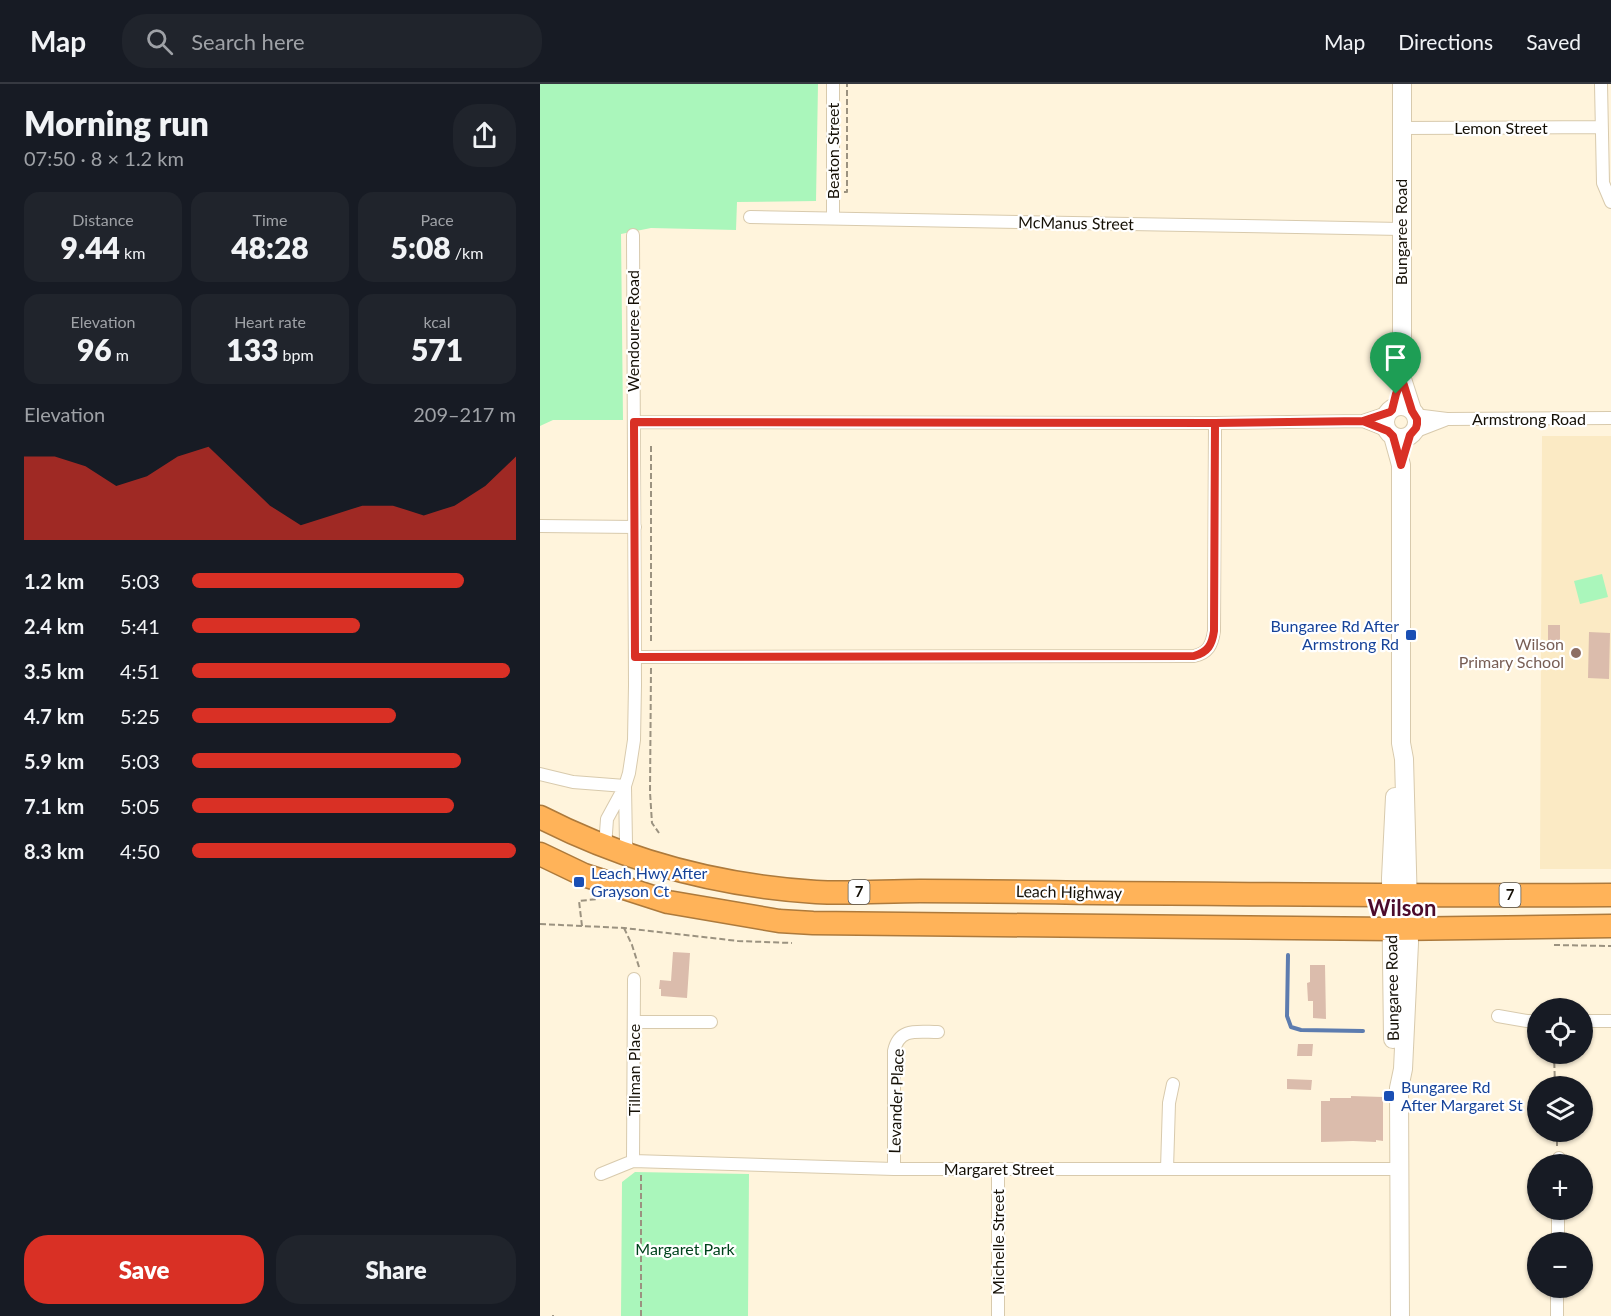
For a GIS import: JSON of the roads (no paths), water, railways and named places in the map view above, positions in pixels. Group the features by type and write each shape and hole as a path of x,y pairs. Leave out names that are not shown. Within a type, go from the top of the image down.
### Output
{"highway":[{"name":"Leach Highway","path":"540,817 605,847 665,867 753,885 817,892 1611,895"},
{"path":"605,847 613,864 621,873 672,894 727,912"},
{"name":"Leach Highway","path":"540,854 584,875 668,902 779,921 1400,929 1611,926"}],"street":[{"name":"Beaton Street","path":"832,218 833,84"},
{"name":"Bungaree Road","path":"1400,1316 1399,1088 1394,1071 1404,759 1401,743 1401,465 1405,427 1402,379 1402,84"},
{"path":"1601,84 1602,183 1611,202"},
{"name":"Lemon Street","path":"1402,128 1601,127"},
{"name":"McManus Street","path":"750,217 1401,229"},
{"name":"Wendouree Road","path":"629,856 626,843 625,786 634,740 635,657 633,235"},
{"name":"Bungaree Road","path":"1402,379 1386,421 1405,427"},
{"name":"Armstrong Road","path":"1363,421 1391,411"},
{"name":"Armstrong Road","path":"634,422 1363,421 1405,427 1446,419 1611,418"},
{"name":"Armstrong Road","path":"1405,427 1446,419"},
{"path":"635,657 1194,656 1202,654 1210,645 1214,631 1215,423"},
{"path":"540,526 634,526"},
{"path":"540,774 573,782 625,786"},
{"name":"Wendouree Road","path":"605,847 607,819 625,786"},
{"name":"Tillman Place","path":"634,979 637,1161"},
{"path":"1498,1017 1527,1021"},
{"path":"1593,1021 1611,1021"},
{"path":"634,1022 711,1022"},
{"name":"Levander Place","path":"894,1168 895,1045 900,1036 908,1033 938,1032"},
{"path":"1167,1169 1169,1103 1173,1084"},
{"name":"Margaret Street","path":"601,1174 637,1161 894,1168 1399,1169"},
{"name":"Michelle Street","path":"998,1169 998,1316"},
{"path":"1557,1298 1557,1316"}],"waterway":[{"path":"1288,955 1287,1016 1291,1027 1301,1030 1363,1031"}],"place":[{"name":"Bungaree Rd After Armstrong Rd","path":"1411,635"},
{"name":"Wilson Primary School","path":"1576,653"},
{"name":"Leach Hwy After Grayson Ct","path":"579,882"},
{"name":"Bungaree Rd After Margaret St","path":"1389,1096"}],"district":[{"name":"Wilson","path":"1402,908"}],"park label":[{"name":"Margaret Park","path":"685,1249"}]}
